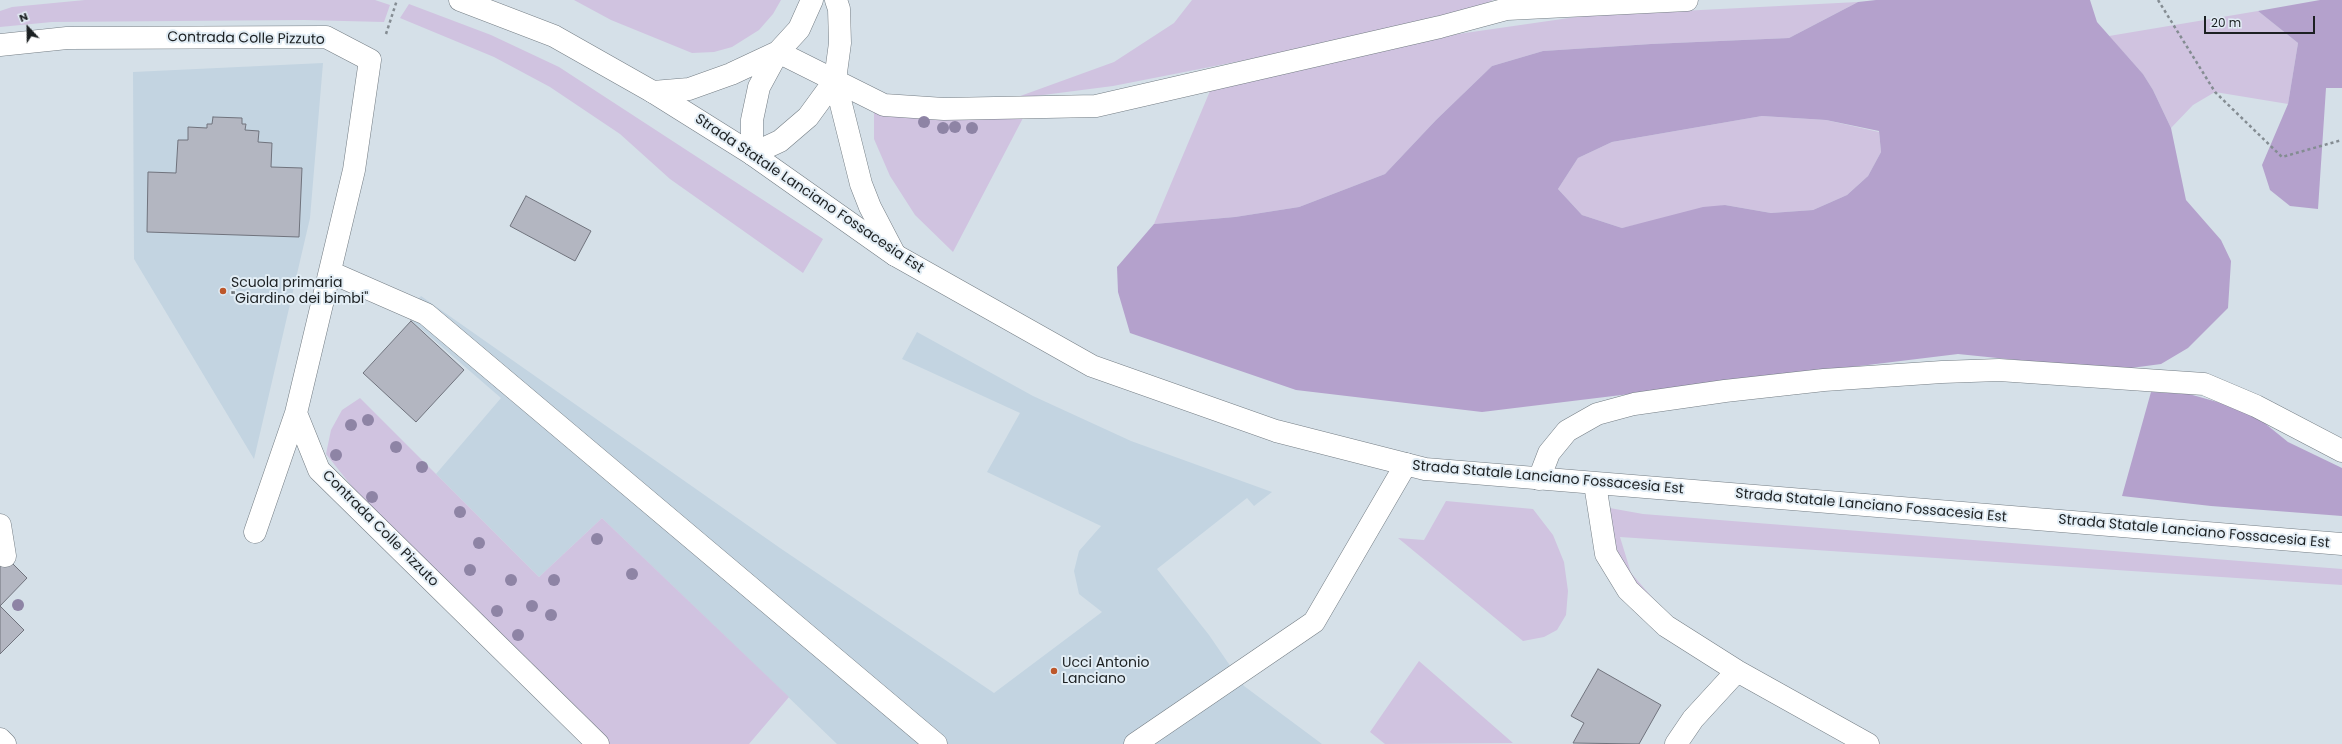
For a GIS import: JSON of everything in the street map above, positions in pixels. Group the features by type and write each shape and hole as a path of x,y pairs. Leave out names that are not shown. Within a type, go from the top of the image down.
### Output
{"street":[{"name":"Strada Statale Lanciano Fossacesia Est","path":"460,0 554,36 653,92 752,154 895,255 1092,366 1276,431 1425,469 2342,544"},
{"path":"812,0 799,29 778,52 759,87 752,120 752,154 780,141 808,117 835,80"},
{"path":"836,0 839,9 840,44 835,80 861,184 870,207 895,255"},
{"path":"778,52 884,105 944,109 1096,106 1440,27 1507,9 1687,0"},
{"name":"Contrada Colle Pizzuto","path":"0,45 67,38 326,37 370,60 354,170 296,413 319,470 598,744"},
{"path":"653,92 689,89 731,74 778,52"},
{"path":"330,272 426,314 936,744"},
{"path":"1539,479 1549,453 1567,431 1597,414 1634,404 1725,391 1816,381 1942,372 1999,370 2204,384 2256,406 2342,451"},
{"path":"255,532 296,413"},
{"path":"1135,744 1314,622 1406,464"},
{"path":"1594,484 1606,554 1628,590 1666,626 1737,671 1868,744"},
{"path":"0,525 5,556"},
{"path":"1676,744 1693,719 1737,671"},
{"path":"0,739 5,744"}],"path":[{"path":"385,40 396,0"},
{"path":"2158,0 2215,92 2282,157 2342,140"}],"shaded area":[{"path":"85,0 375,0 390,5 384,22 304,20 52,22 0,27 0,11 12,7"},
{"path":"574,0 781,0 773,14 759,30 732,47 714,52 692,53 611,20"},
{"path":"1192,0 1493,0 1469,12 1409,28 1113,86 1012,99 1114,62 1174,23"},
{"path":"1876,0 2090,0 2097,22 2143,74 2153,90 2171,128 2186,200 2221,240 2231,261 2228,308 2188,348 2161,364 2116,370 1958,354 1482,412 1296,390 1130,333 1118,292 1117,267 1154,224 1235,217 1299,207 1385,174 1436,120 1492,66 1543,51 1651,44 1789,38 1858,2","holes":["1762,116 1826,120 1879,131 1881,152 1868,176 1847,195 1813,210 1771,213 1725,205 1703,207 1622,228 1582,215 1558,189 1578,158 1612,142"]},
{"path":"2320,0 2342,0 2342,88 2326,88 2318,209 2290,206 2270,190 2262,165 2288,104 2298,43 2258,11"},
{"path":"1858,2 1789,38 1651,44 1543,51 1492,66 1436,120 1385,174 1299,207 1235,217 1154,224 1210,91 1458,34 1583,16"},
{"path":"409,4 491,35 559,67 823,239 803,273 670,179 620,134 550,87 494,57 400,18"},
{"path":"2258,11 2298,43 2288,104 2215,92 2193,105 2171,128 2153,90 2143,74 2109,36"},
{"name":"Scuola primaria \"Giardino dei bimbi\"","path":"323,63 310,218 254,459 134,259 133,72"},
{"path":"874,109 1023,118 953,252 915,215 890,176 874,139"},
{"path":"1762,116 1826,120 1879,132 1881,152 1868,176 1847,195 1813,210 1771,213 1725,205 1622,228 1582,215 1558,189 1578,158 1612,142"},
{"path":"421,296 780,548 994,693 1102,612 1079,594 1074,571 1079,551 1101,526 987,472 1020,413 902,359 917,332 1033,396 1131,441 1272,492 1254,506 1247,498 1157,569 1209,635 1244,686 1322,744 837,744 602,518 539,577 436,474 501,398 404,314"},
{"path":"2151,392 2189,394 2228,405 2262,421 2288,442 2342,468 2342,516 2211,506 2122,496"},
{"path":"360,398 539,577 602,518 789,697 749,744 609,744 358,494 326,454 331,430 342,410"},
{"path":"1446,501 1533,509 1553,535 1564,562 1568,591 1566,615 1557,630 1544,637 1523,641 1398,538 1424,540"},
{"path":"1604,507 1643,514 2342,569 2342,585 1620,537 1631,573 1657,603 1633,582 1610,544"},
{"path":"1419,661 1513,743 1385,744 1370,732"}],"building":[{"path":"213,117 242,118 242,124 246,124 245,130 259,131 258,142 272,143 271,167 302,168 299,237 147,232 148,172 176,173 178,140 188,140 188,127 207,128 207,124 212,124"},
{"path":"526,196 591,231 575,261 510,226"},
{"path":"411,321 464,370 416,422 363,373"},
{"path":"0,551 27,578 0,606"},
{"path":"0,606 24,630 0,654"},
{"path":"1598,669 1661,705 1639,744 1573,743 1584,723 1571,716"}],"place":[{"name":"Scuola primaria \"Giardino dei bimbi\"","path":"223,291"},
{"name":"Ucci Antonio Lanciano","path":"1054,671"}]}
